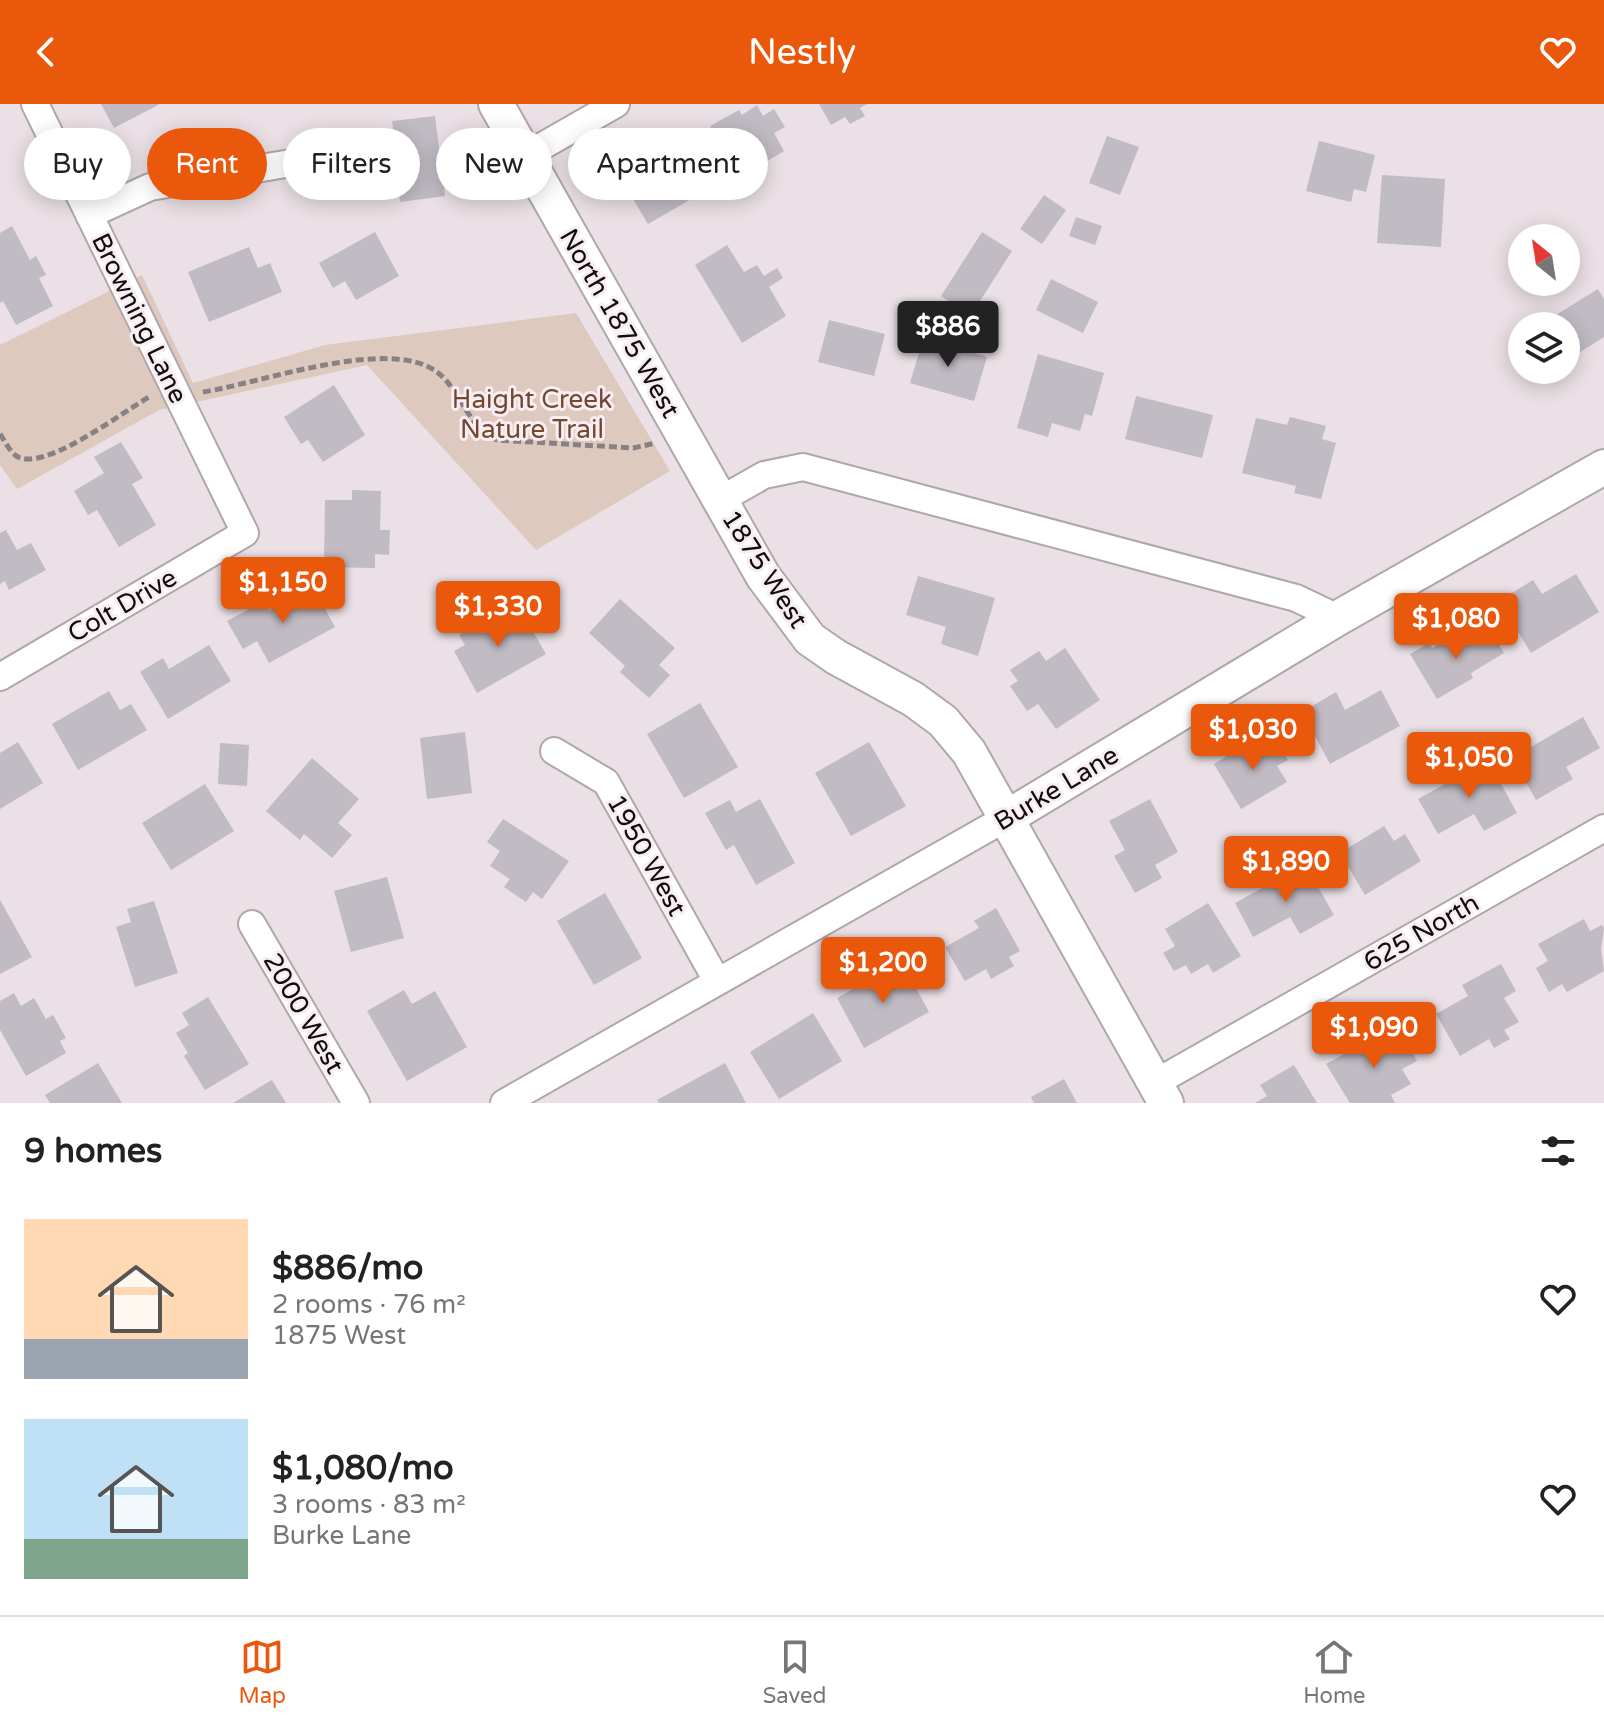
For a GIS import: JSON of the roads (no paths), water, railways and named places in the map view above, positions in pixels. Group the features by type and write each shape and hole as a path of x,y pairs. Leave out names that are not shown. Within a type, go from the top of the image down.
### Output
{"street":[{"name":"Browning Lane","path":"35,104 245,533"},
{"name":"North 1875 West","path":"496,104 509,128"},
{"path":"552,141 616,104"},
{"path":"89,215 150,187 283,164"},
{"name":"North 1875 West","path":"550,200 720,500"},
{"name":"1875 West","path":"1161,1093 969,752 943,721 810,639 763,576 720,500 764,475 803,467 1296,598 1338,618"},
{"name":"Burke Lane","path":"504,1103 1006,818 1338,618 1604,467"},
{"name":"Colt Drive","path":"0,677 245,533"},
{"name":"1950 West","path":"554,751 606,782 717,981"},
{"name":"625 North","path":"1161,1093 1604,828"},
{"name":"2000 West","path":"252,924 356,1103"}],"park label":[{"name":"Haight Creek Nature Trail","path":"532,414"}]}
